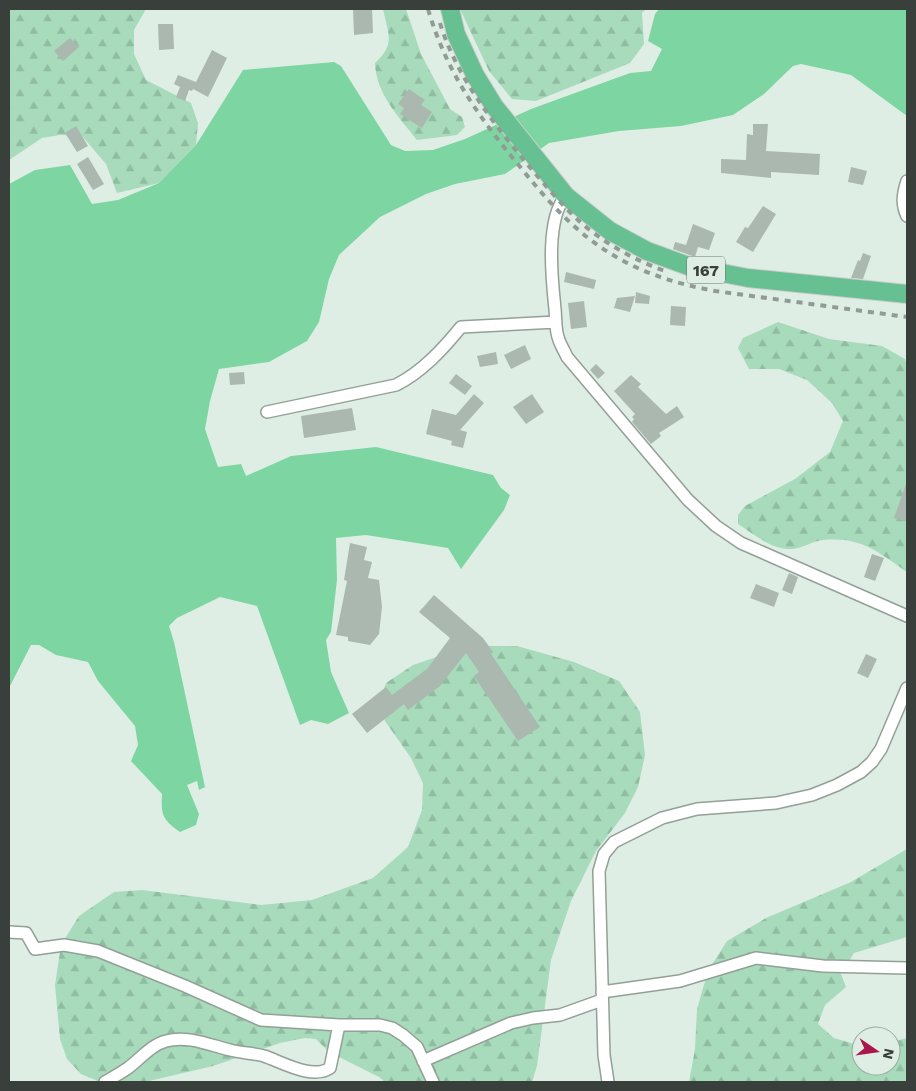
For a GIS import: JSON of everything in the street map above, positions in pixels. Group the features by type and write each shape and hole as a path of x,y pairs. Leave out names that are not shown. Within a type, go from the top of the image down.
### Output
{"highway":[{"name":"167","path":"450,9 456,34 494,106 566,196 610,232 647,251 691,267 748,278 907,294"}],"street":[{"path":"907,181 903,207 907,216"},
{"path":"566,196 560,203 553,235 550,265 558,339 568,357 688,500 716,526 741,543 907,616"},
{"path":"267,412 396,384 407,379 442,349 461,327 556,322"},
{"path":"608,1082 604,1055 599,871 604,854 614,842 662,818 697,809 776,803 812,795 837,785 861,772 872,762 881,749 907,688"},
{"path":"9,932 26,934 35,949 64,945 98,952 185,986 260,1020 340,1025 380,1025 392,1028 417,1047 433,1082"},
{"path":"423,1061 511,1023 560,1015 602,996 680,980 756,958 823,966 907,968"},
{"path":"105,1082 159,1044 179,1039 264,1056 310,1072 326,1071 330,1068 340,1025"}],"green space":[{"path":"9,9 146,9 134,30 134,54 146,80 191,103 198,123 196,145 159,183 117,193 106,164 82,136 60,135 42,138 9,160"},
{"path":"383,9 406,9 421,54 450,109 462,117 465,127 457,135 417,140 396,114 384,95 379,85 375,63 386,50 389,38"},
{"path":"460,9 646,9 642,13 644,44 630,63 536,101 512,99 489,71"},
{"path":"778,322 829,339 882,346 905,359 907,366 907,572 877,552 859,543 823,540 797,548 782,548 762,540 738,524 738,515 745,506 795,479 830,452 843,421 832,403 807,380 779,369 749,369 738,348 743,338"},
{"path":"469,646 517,646 574,662 619,681 640,712 645,755 638,787 625,813 596,851 571,901 551,960 537,1066 532,1082 385,1082 379,1077 329,1052 316,1039 305,1038 280,1043 213,1066 145,1082 100,1082 81,1074 67,1059 60,1039 55,985 61,945 79,916 114,892 142,890 261,905 312,900 373,878 408,847 422,810 423,783 411,758 385,721 380,700 386,683 413,665"},
{"path":"907,849 907,937 854,953 841,974 846,987 825,1005 818,1024 834,1038 851,1043 851,1076 901,1076 901,1040 907,1038 907,1082 689,1082 695,1049 697,1009 708,971 727,941 766,918 851,882"}],"shaded area":[{"path":"659,9 907,9 907,116 851,75 801,64 793,66 764,94 733,115 681,126 619,131 549,143 505,174 455,184 426,194 380,217 339,255 329,279 319,322 307,341 269,362 219,369 205,429 218,467 241,464 246,476 291,456 376,447 493,475 501,488 510,495 504,510 461,569 448,548 366,535 336,538 337,580 331,632 326,640 331,672 349,713 328,724 311,720 300,725 257,606 220,597 177,618 169,626 205,787 199,790 197,781 187,785 199,814 196,825 180,832 169,824 164,816 162,794 131,761 138,745 135,726 98,681 88,662 56,655 39,645 31,645 9,688 9,184 35,170 70,165 92,204 118,200 159,183 196,145 243,70 334,62 341,66 391,145 405,151 433,150 465,139 531,109 630,73 651,71 662,49 648,41 655,14"}],"building":[{"path":"353,9 372,9 373,33 354,35"},
{"path":"158,24 173,24 174,49 159,50"},
{"path":"70,38 79,47 63,61 54,51"},
{"path":"212,50 227,58 208,97 193,89 192,91 189,90 185,101 176,97 180,87 174,84 178,75 196,82"},
{"path":"409,89 425,100 421,105 432,112 422,128 400,114 404,108 398,104"},
{"path":"753,124 768,124 766,151 820,154 819,175 771,172 771,178 721,173 721,159 746,160 747,134 753,135"},
{"path":"76,126 88,146 77,152 65,133"},
{"path":"88,157 104,184 93,190 77,164"},
{"path":"851,167 867,171 863,185 848,182"},
{"path":"763,206 776,214 753,252 736,242 745,227 748,228"},
{"path":"693,224 715,233 709,250 698,247 695,257 673,249 675,242 686,245"},
{"path":"863,253 871,256 863,279 851,278 858,260 860,261"},
{"path":"566,272 596,280 594,289 564,282"},
{"path":"636,292 650,296 649,304 635,303"},
{"path":"635,296 630,312 614,308 617,298"},
{"path":"584,301 587,327 571,329 568,303"},
{"path":"671,306 686,307 685,326 670,325"},
{"path":"525,345 531,359 511,369 504,355"},
{"path":"496,352 498,364 480,367 477,356"},
{"path":"596,364 605,373 598,379 590,370"},
{"path":"244,372 245,384 230,385 229,373"},
{"path":"456,374 472,386 465,395 449,383"},
{"path":"631,375 641,384 638,387 666,414 677,406 684,417 659,433 661,436 651,444 632,422 634,419 632,417 635,414 614,391"},
{"path":"474,394 484,403 460,430 467,432 463,448 451,445 452,441 426,434 432,409 456,415"},
{"path":"532,394 544,412 526,424 513,407"},
{"path":"352,408 356,430 304,438 301,416"},
{"path":"907,484 907,522 894,518"},
{"path":"350,543 367,547 364,560 372,562 368,578 379,580 382,607 379,634 370,645 348,641 348,637 336,635 347,581 344,580"},
{"path":"872,554 884,558 875,581 864,577"},
{"path":"789,573 798,577 792,594 782,590"},
{"path":"756,584 779,593 774,607 750,598"},
{"path":"434,595 483,638 493,652 491,654 540,727 518,741 474,676 479,672 466,653 440,686 408,710 404,704 367,733 352,714 386,687 392,695 427,669 450,638 419,612"},
{"path":"866,654 877,659 868,678 857,673"}],"railway":[{"path":"428,9 445,54 455,74 491,131 561,214 583,234 608,252 646,272 701,288 907,317"},
{"path":"440,23 456,63 479,101 519,155 560,201 577,219 608,243 643,262 668,272"}]}
